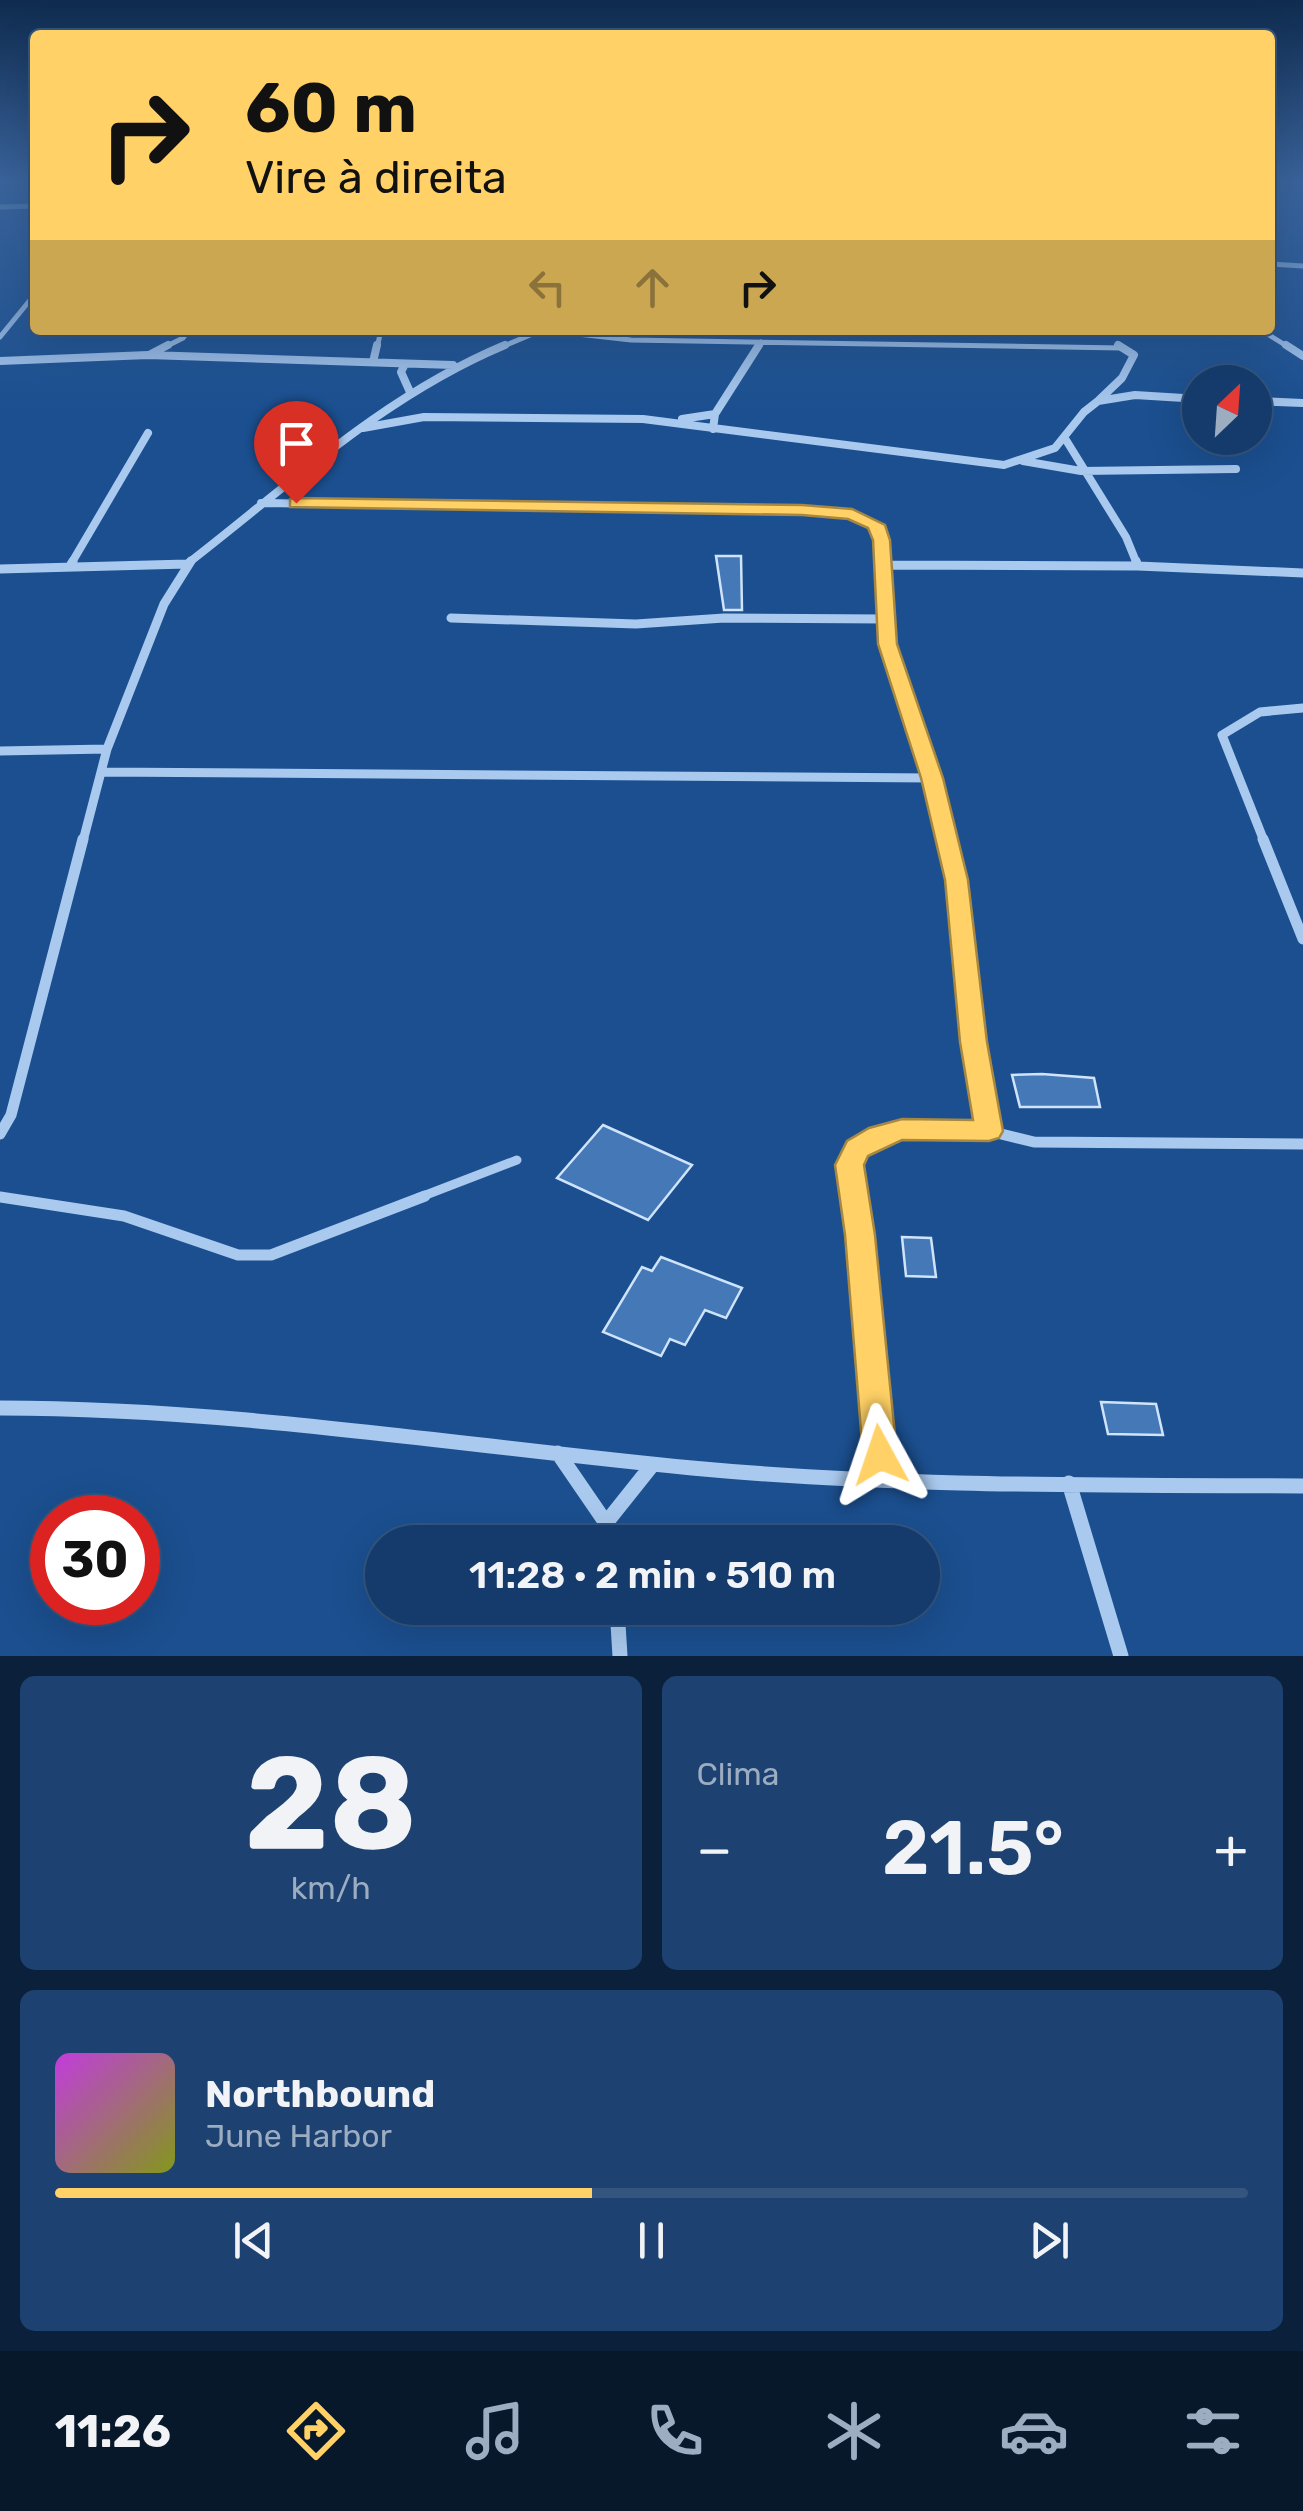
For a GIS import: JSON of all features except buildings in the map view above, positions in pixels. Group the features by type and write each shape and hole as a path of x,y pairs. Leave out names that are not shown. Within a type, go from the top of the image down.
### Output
{"street":[{"path":"1275,264 1303,266"},
{"path":"0,337 30,300"},
{"path":"148,356 185,335"},
{"path":"373,362 380,335"},
{"path":"0,1134 11,1115 106,750 164,604 187,564 399,399 457,365 530,335"},
{"path":"586,335 631,340 1117,345 1134,355 1131,364 1081,413 1066,440 1022,461"},
{"path":"892,335 894,342"},
{"path":"1269,335 1303,356"},
{"path":"183,338 194,356"},
{"path":"712,429 715,414 761,342"},
{"path":"0,361 194,356 457,365"},
{"path":"404,366 401,372 410,392"},
{"path":"399,399 424,417"},
{"path":"1098,400 1182,399"},
{"path":"1272,401 1303,402"},
{"path":"666,421 715,414"},
{"path":"357,429 424,417 666,421 977,464 1022,461 1081,471 1236,469"},
{"path":"70,566 148,433"},
{"path":"1066,440 1081,471 1126,537 1138,566"},
{"path":"261,503 833,511 868,519 876,525 883,565 887,644 932,778 956,880 974,1042 989,1131"},
{"path":"0,569 187,564"},
{"path":"883,565 1138,566 1303,573"},
{"path":"452,618 636,624 724,618 886,619"},
{"path":"1303,708 1268,708 1222,735 1303,939"},
{"path":"0,751 106,750"},
{"path":"101,772 932,778"},
{"path":"882,1480 850,1165 857,1149 879,1136 902,1130 989,1131 1034,1142 1303,1144"},
{"path":"0,1408 276,1424 653,1464 946,1485 1069,1482 1303,1486"},
{"path":"558,1453 606,1523 653,1464"},
{"path":"1069,1482 1121,1656"},
{"path":"618,1625 620,1656"}],"lane":[{"path":"0,1197 124,1216 238,1256 271,1254 517,1160"}],"route":[{"path":"296,503 833,511 868,519 876,525 882,540 887,644 932,778 956,880 974,1042 989,1131 902,1130 879,1136 857,1149 850,1165 880,1455"}]}
